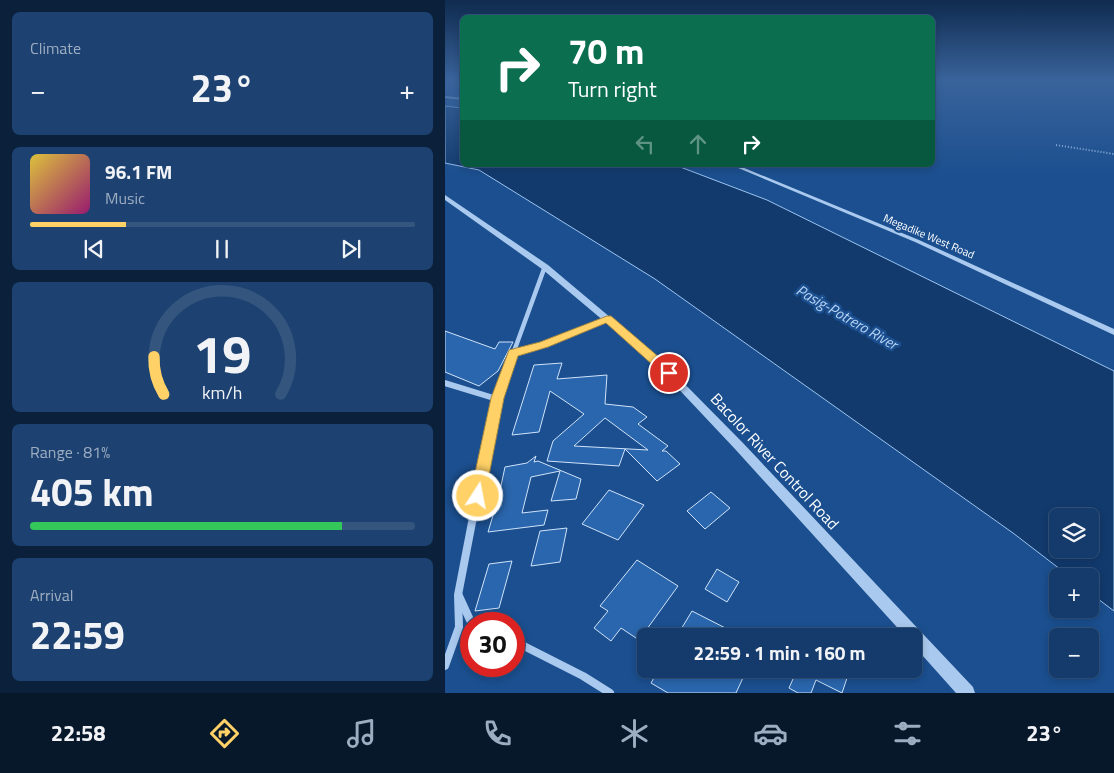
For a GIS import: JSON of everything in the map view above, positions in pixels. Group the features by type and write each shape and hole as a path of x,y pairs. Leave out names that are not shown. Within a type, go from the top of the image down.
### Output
{"street":[{"name":"Megadike West Road","path":"738,167 917,241 1114,332"},
{"name":"Bacolor River Control Road","path":"445,197 545,267 681,384 967,693"},
{"path":"445,666 459,627 459,594 497,398 545,267"},
{"path":"513,353 544,344 607,319"},
{"path":"445,383 497,398"},
{"path":"459,594 467,612"},
{"path":"525,647 583,676 610,693"}],"path":[{"path":"1056,145 1114,154"}],"water":[{"path":"445,112 460,112 460,166 445,163"},
{"name":"Pasig-Potrero River","path":"464,167 680,167 767,200 1114,371 1114,611 1099,600 1099,568 1059,568 1013,533 655,279 479,170"}],"building":[{"path":"445,331 495,349 499,342 513,342 498,371 479,386 445,372"},
{"path":"562,363 557,379 607,375 605,404 633,407 647,417 638,424 668,446 662,451 666,451 680,464 657,481 625,449 619,466 547,461 553,441 584,414 550,391 539,432 512,435 534,365","holes":["605,418 648,450 574,446"]},
{"path":"536,456 534,462 538,461 581,479 576,499 551,501 560,471 531,477 522,513 548,510 544,525 488,532 494,512 487,513 491,496 499,495 505,467 527,463"},
{"path":"609,490 644,505 618,540 582,524"},
{"path":"711,492 730,508 705,529 687,511"},
{"path":"567,528 560,562 531,566 540,531"},
{"path":"637,560 678,586 648,628 637,628 637,639 621,628 611,641 594,628 608,611 600,606"},
{"path":"512,561 499,608 475,611 489,564"},
{"path":"717,569 739,582 727,602 705,589"},
{"path":"692,611 725,628 682,628"},
{"path":"654,678 743,678 736,693 668,693 651,683"},
{"path":"793,678 847,678 842,693 816,680 811,693 798,693 789,688"}],"route":[{"path":"478,496 497,398 513,353 544,344 607,319 669,373"}]}
